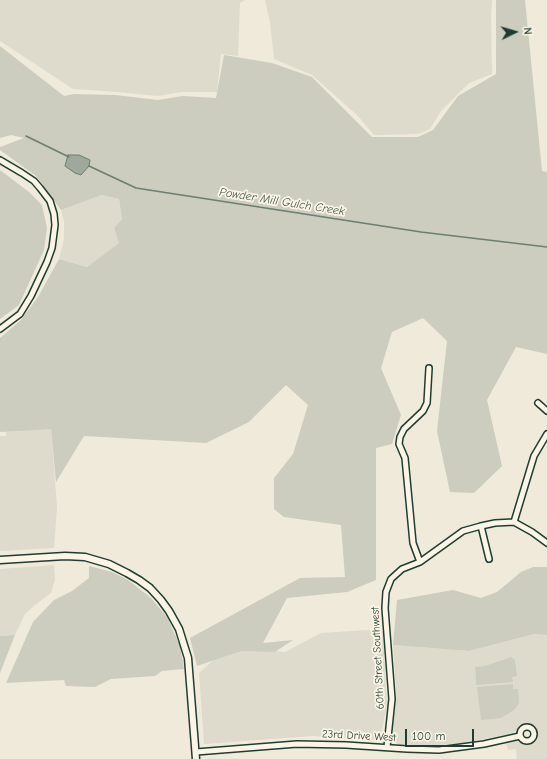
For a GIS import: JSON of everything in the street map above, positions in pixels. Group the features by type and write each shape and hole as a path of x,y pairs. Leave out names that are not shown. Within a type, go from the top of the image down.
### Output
{"street":[{"path":"0,160 34,181 40,188 50,201 54,214 55,225 52,248 31,296 20,314 0,329"},
{"path":"429,368 427,403 423,411 404,429 400,437 400,444 405,458 413,543 420,562 463,531 495,523 514,522 532,532 547,543"},
{"path":"538,403 547,411"},
{"path":"514,522 534,456 547,434"},
{"path":"481,526 489,560"},
{"path":"0,560 65,556 85,557 109,564 139,580 150,588 169,611 179,629 188,658 196,756"},
{"name":"60th Street Southwest","path":"387,747 392,698 385,608 386,592 391,579 402,569 420,562"},
{"name":"23rd Drive West","path":"196,756 297,744 439,750 484,744 520,736"}],"shaded area":[{"path":"0,0 245,0 240,3 238,56 221,54 217,92 181,92 158,96 73,89 0,41"},
{"path":"265,0 492,0 492,74 469,83 441,111 430,129 418,134 374,135 358,116 312,75 274,59 270,22"},
{"path":"496,0 525,0 542,171 547,172 547,354 516,347 487,400 502,466 474,493 450,492 437,431 447,341 423,318 392,332 381,368 401,415 392,444 376,448 376,580 347,592 287,598 263,643 293,640 275,652 241,651 197,666 190,638 300,578 345,577 341,525 284,517 274,509 274,478 293,454 308,405 286,385 249,422 206,443 84,436 56,482 51,429 0,432 0,338 21,320 38,297 59,259 87,267 119,243 114,228 122,219 119,199 102,195 61,210 36,176 0,150 0,147 24,138 11,135 0,138 0,46 64,96 74,94 115,95 158,100 183,96 216,98 224,55 272,63 312,77 372,137 418,137 433,130 458,96 496,74"},
{"path":"68,155 79,155 90,160 89,166 81,175 65,166"},
{"path":"0,170 29,192 42,205 47,228 44,250 19,305 0,319"},
{"path":"102,195 119,199 122,219 114,228 120,243 87,267 59,259 64,239 64,221 61,210"},
{"path":"51,428 57,507 54,548 0,551 0,436 6,436 6,431"},
{"path":"54,565 55,579 51,593 25,614 15,635 0,636 0,569"},
{"path":"89,566 112,572 128,580 151,598 167,617 180,646 184,669 162,671 155,676 111,679 95,687 66,686 64,680 6,683 33,622 54,600 72,591 89,578"},
{"path":"533,567 547,567 547,635 534,634 469,651 393,645 397,600 453,590 481,598 497,592 521,572"},
{"path":"367,630 383,632 387,705 380,740 312,736 204,744 199,673 228,647 285,652 321,633"},
{"path":"534,634 547,635 547,759 517,759 516,749 508,750 506,743 518,741 528,743 534,740 536,731 529,725 523,725 513,733 465,743 425,746 400,745 395,742 392,736 396,692 393,645 469,651"},
{"path":"15,635 0,673 0,636"},
{"path":"511,657 515,660 517,676 512,677 513,682 476,685 476,679 473,679 476,678 475,667 485,666"},
{"path":"513,684 513,689 518,689 519,703 514,710 501,718 481,720 477,687"}],"waterway":[{"name":"Powder Mill Gulch Creek","path":"26,136 69,157"},
{"name":"Powder Mill Gulch Creek","path":"89,166 136,188 421,232 547,247"}]}
